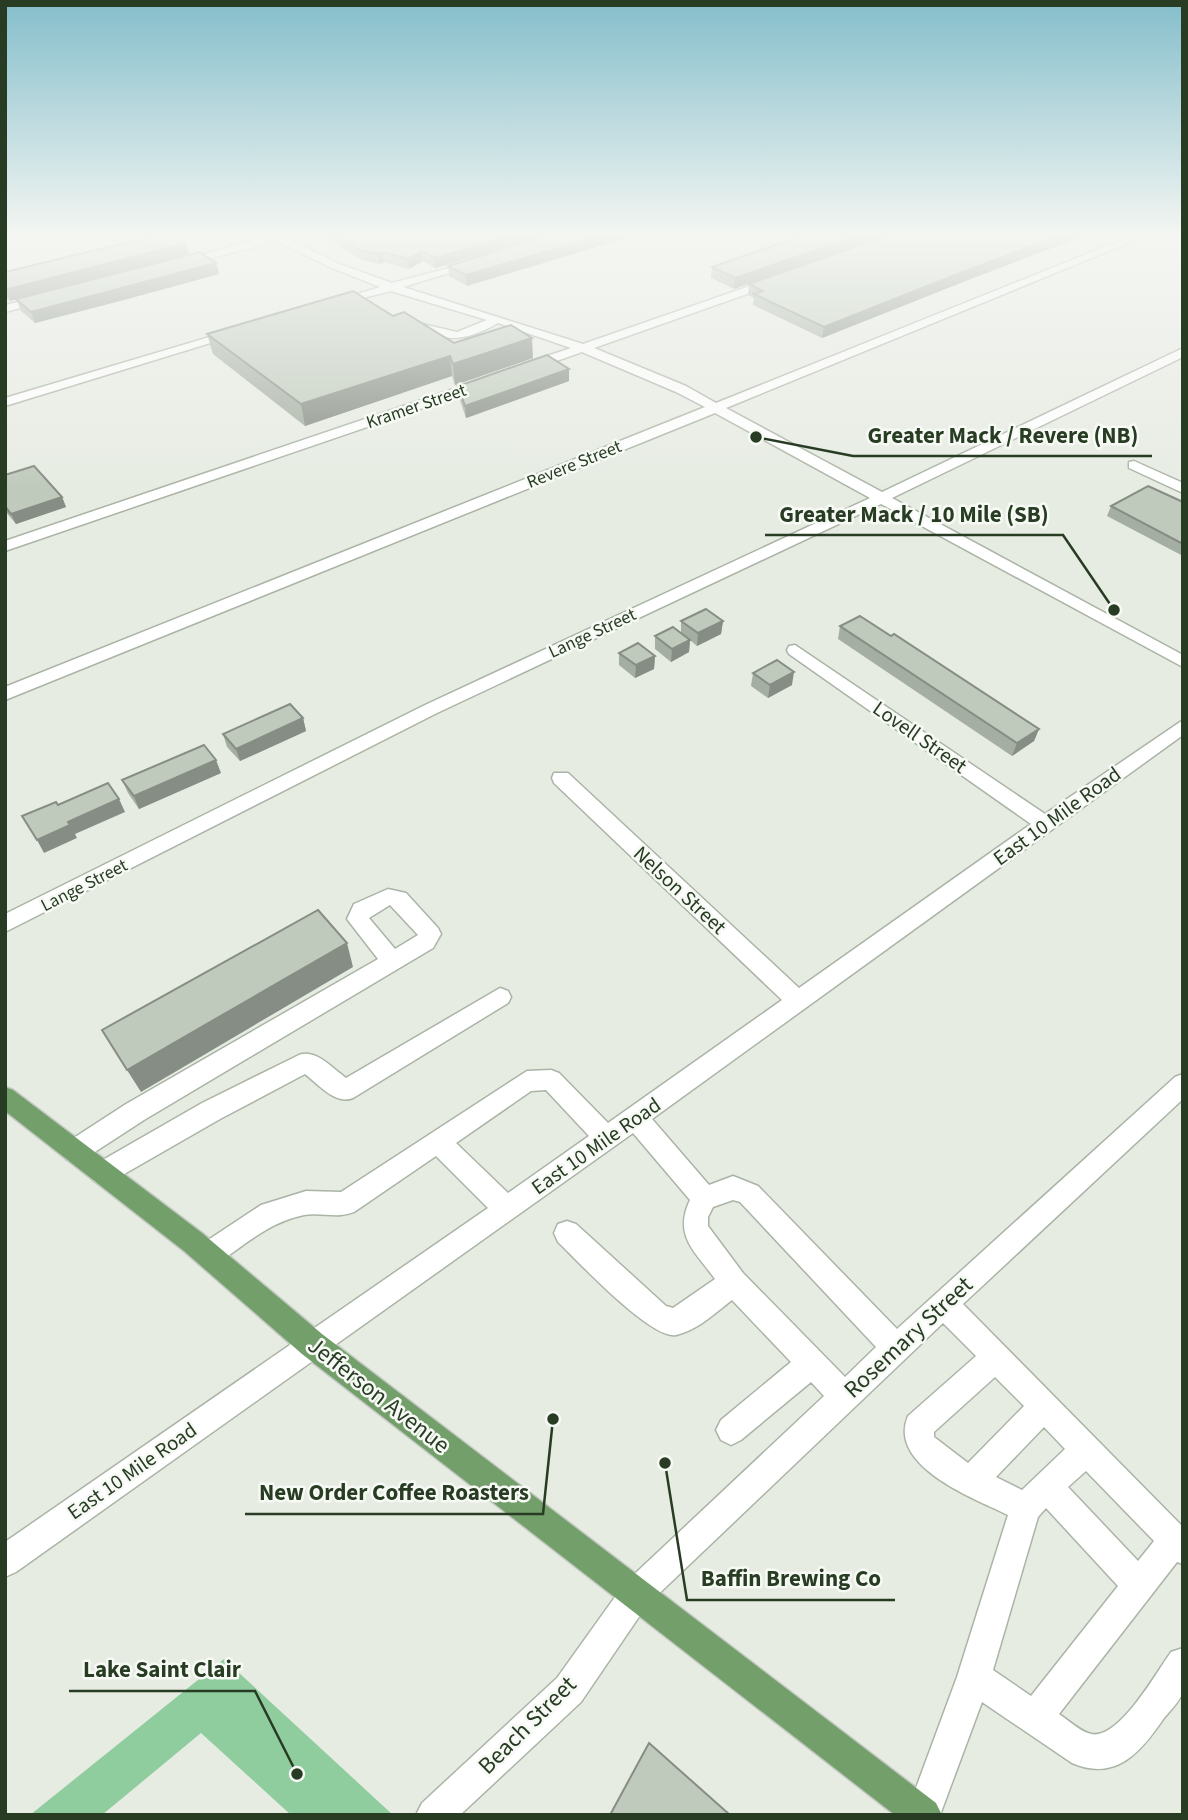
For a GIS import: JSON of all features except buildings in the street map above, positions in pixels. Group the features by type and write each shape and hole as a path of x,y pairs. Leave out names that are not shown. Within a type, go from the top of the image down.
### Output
{"main road":[{"name":"Jefferson Avenue","path":"7,1101 208,1255 312,1344 923,1814"}],"street":[{"path":"396,320 449,338 474,332 495,320"},
{"path":"500,320 584,348 652,376 716,407 1183,662"},
{"path":"519,370 663,320"},
{"name":"Revere Street","path":"5,694 932,320"},
{"path":"5,402 256,328"},
{"name":"Lange Street","path":"5,924 431,709 881,498 1183,352"},
{"name":"Kramer Street","path":"5,546 492,379"},
{"path":"1134,465 1183,489"},
{"name":"Lovell Street","path":"795,650 1045,824"},
{"name":"East 10 Mile Road","path":"5,1561 606,1139 1183,726"},
{"name":"Nelson Street","path":"561,778 798,1001"},
{"path":"75,1151 135,1112 393,961"},
{"path":"103,1173 211,1111 307,1062 345,1091 500,997"},
{"path":"208,1255 261,1217 306,1203 345,1205 527,1081 551,1080 606,1139"},
{"name":"Rosemary Street","path":"636,1594 844,1396 1183,1084"},
{"path":"635,1118 704,1198"},
{"path":"438,1142 507,1209"},
{"path":"844,1396 733,1282 695,1230 695,1217 704,1198 733,1188 749,1194 896,1348"},
{"path":"567,1233 658,1317 673,1322 686,1318 733,1282"},
{"path":"944,1304 1179,1545 1140,1586 1035,1718"},
{"path":"996,1357 918,1426 920,1445 952,1471 972,1480 1036,1497 1140,1586"},
{"path":"732,1430 812,1363"},
{"path":"972,1480 1044,1406"},
{"path":"923,1814 1036,1497 1086,1450"},
{"name":"Beach Street","path":"434,1815 569,1690 636,1594"},
{"path":"974,1677 1084,1751 1108,1752 1133,1734 1183,1664"}],"shaded area":[{"path":"224,1659 393,1815 291,1815 201,1733 102,1815 30,1815"}],"place":[{"name":"Greater Mack / Revere (NB)","path":"756,437"},
{"name":"Greater Mack / 10 Mile (SB)","path":"1114,610"},
{"name":"New Order Coffee Roasters","path":"553,1419"},
{"name":"Baffin Brewing Co","path":"665,1463"},
{"name":"Lake Saint Clair","path":"297,1774"}]}
